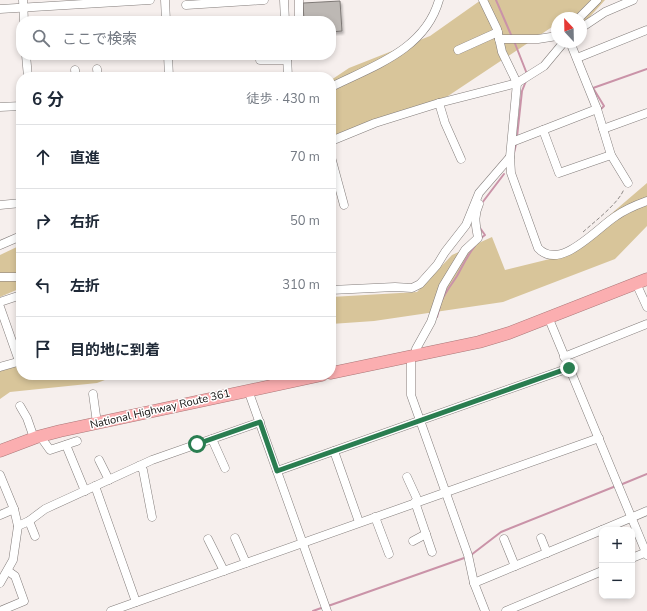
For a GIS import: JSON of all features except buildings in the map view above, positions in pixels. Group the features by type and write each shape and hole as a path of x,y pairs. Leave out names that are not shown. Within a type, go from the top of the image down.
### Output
{"highway":[{"path":"336,372 479,342 549,319 642,281"},
{"name":"National Highway Route 361","path":"0,451 37,437 297,380"}],"street":[{"path":"0,9 23,4 150,0"},
{"path":"165,0 166,16"},
{"path":"186,5 264,0"},
{"path":"284,0 285,16"},
{"path":"299,0 299,16"},
{"path":"336,84 400,52 415,41 427,28 434,15 439,0"},
{"path":"483,0 498,36 502,52 517,83 510,157 511,173 534,242 542,252 551,256 558,256 569,251 623,211 647,201"},
{"path":"585,12 598,0"},
{"path":"587,24 605,12 633,0"},
{"path":"23,4 24,16"},
{"path":"577,58 647,30"},
{"path":"458,50 498,36 538,39 551,37"},
{"path":"336,139 375,123 439,103 517,83 544,66 559,48"},
{"path":"573,48 597,109 611,155 627,181"},
{"path":"26,60 28,72"},
{"path":"168,60 170,72"},
{"path":"287,60 288,72"},
{"path":"439,103 445,123 460,159"},
{"path":"0,107 16,106"},
{"path":"512,142 597,109"},
{"path":"603,128 647,113"},
{"path":"543,130 559,173 611,155"},
{"path":"336,290 395,287 412,288 420,284 437,265 466,225 479,193 510,157"},
{"path":"485,611 474,583 468,557 447,491 411,395 413,355 436,308 443,286 465,250 478,238 474,224 475,212 484,194 510,157"},
{"path":"336,175 344,205"},
{"path":"0,204 16,203"},
{"path":"0,245 16,238"},
{"path":"0,277 16,277"},
{"path":"642,281 647,307"},
{"path":"0,302 16,296"},
{"path":"0,307 16,350"},
{"path":"549,319 631,518 647,553 635,557"},
{"path":"564,357 647,324"},
{"path":"0,367 16,362"},
{"path":"277,471 569,368"},
{"path":"248,390 326,608"},
{"path":"93,394 97,423"},
{"path":"20,406 37,437 50,450 77,441"},
{"path":"18,526 29,521 45,509 139,466 260,422"},
{"path":"112,611 599,438"},
{"path":"212,439 225,468"},
{"path":"66,445 86,491"},
{"path":"334,450 359,522"},
{"path":"100,460 109,480"},
{"path":"139,466 143,470 152,517"},
{"path":"0,476 14,509 18,526 13,560 0,583"},
{"path":"407,477 432,552"},
{"path":"95,486 136,602"},
{"path":"0,515 14,509"},
{"path":"609,527 647,512"},
{"path":"375,517 389,554"},
{"path":"29,521 35,536"},
{"path":"474,583 599,531"},
{"path":"413,541 426,534"},
{"path":"235,538 246,563"},
{"path":"541,538 547,553"},
{"path":"208,539 224,571"},
{"path":"504,539 515,566"},
{"path":"0,567 9,569 15,576 24,601 0,611"},
{"path":"506,611 599,572"}],"path":[{"path":"583,232 622,193 627,181"}],"shaded area":[{"path":"481,0 605,0 587,20 587,12 551,12 551,28 448,96 336,140 336,77 349,68 430,36"},
{"path":"647,183 647,226 615,259 503,302 374,321 336,324 336,297 417,292 452,255 492,237 505,270 562,256"},
{"path":"16,247 16,290 0,297 0,255"},
{"path":"16,363 16,380 105,380 97,383 10,392 0,399 0,369"}],"waterway":[{"path":"496,0 512,37"},
{"path":"514,41 527,74"},
{"path":"600,110 604,106 593,88 647,69"},
{"path":"517,137 522,91 526,81"},
{"path":"514,153 516,144"},
{"path":"482,203 504,174"},
{"path":"480,228 485,235 481,238"},
{"path":"442,300 475,246"},
{"path":"437,317 440,306"},
{"path":"620,485 647,474"},
{"path":"471,555 501,532 616,486"},
{"path":"328,606 467,557"},
{"path":"313,611 324,607"}],"route":[{"path":"197,444 260,422 277,471 569,368"}]}
